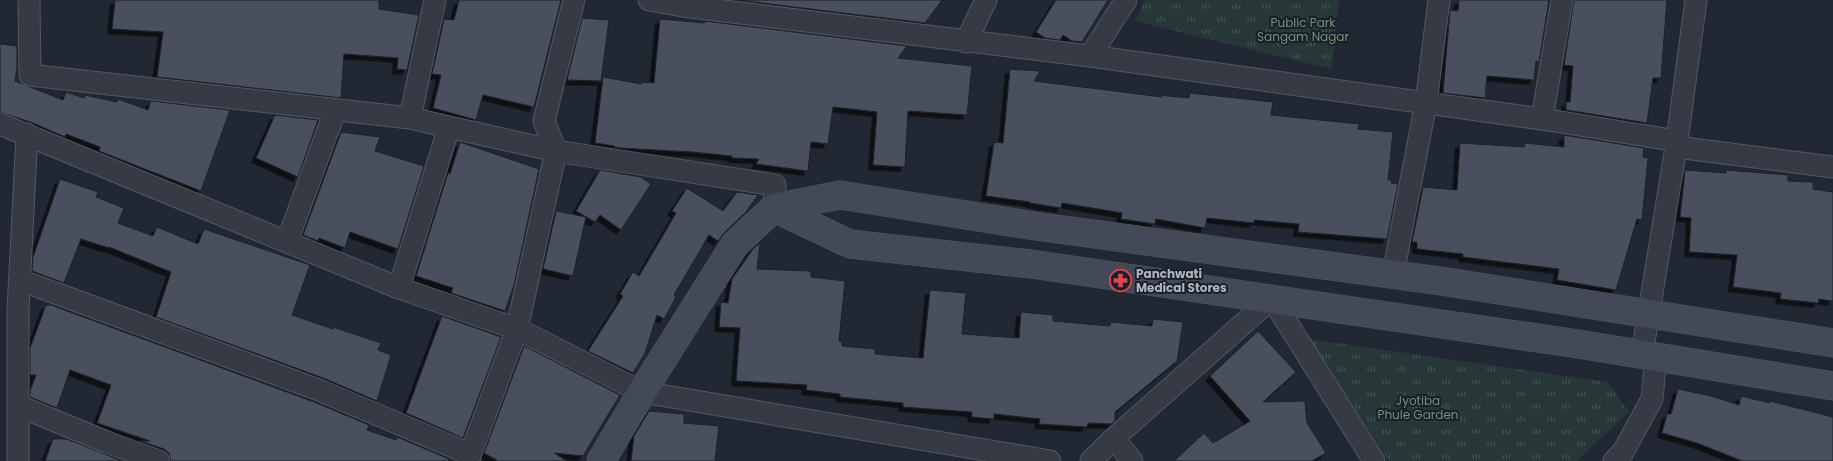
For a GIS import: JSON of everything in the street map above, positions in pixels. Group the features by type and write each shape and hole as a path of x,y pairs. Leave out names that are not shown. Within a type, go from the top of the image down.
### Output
{"street":[{"path":"29,0 30,75 410,118 556,151 776,185 774,208"},
{"path":"410,118 435,0"},
{"path":"20,280 319,390 469,457 516,329 556,151 544,121 574,0"},
{"path":"649,0 684,3 966,42 1090,56 1542,119 1676,144 1833,167"},
{"path":"966,42 986,0"},
{"path":"1090,56 1126,0"},
{"path":"1393,274 1426,103 1439,0"},
{"path":"1542,119 1562,0"},
{"path":"1614,461 1623,452 1652,399 1649,314 1676,144 1696,0"},
{"path":"287,242 335,111"},
{"path":"0,124 399,288 516,329 642,392 1050,461"},
{"path":"399,288 449,127"},
{"path":"18,461 18,310 27,134"},
{"path":"601,461 734,244 774,208 840,195 1035,226 1393,274 1833,343"},
{"path":"774,208 850,244 1032,264 1649,355 1833,386"},
{"path":"1091,461 1114,438 1271,299"},
{"path":"1271,299 1282,313 1374,461"},
{"path":"19,406 106,452 158,461"},
{"path":"1114,438 1132,461"}],"green space":[{"name":"Public Park Sangam Nagar","path":"1145,0 1339,0 1332,69 1135,21"},
{"name":"Jyotiba Phule Garden","path":"1308,339 1607,382 1629,412 1576,461 1389,461"}],"building":[{"path":"115,0 379,0 379,9 419,15 407,70 397,69 398,58 344,54 341,98 157,77 163,32 112,29"},
{"path":"459,0 561,0 534,107 483,95 476,120 433,108 441,75 432,74 444,19 454,20"},
{"path":"737,0 942,0 925,23"},
{"path":"1056,0 1108,0 1082,42 1072,41 1063,35 1060,40 1045,38 1036,32"},
{"path":"1459,0 1549,0 1539,62 1536,61 1534,80 1487,76 1485,98 1443,93 1450,10 1458,11"},
{"path":"1574,0 1667,0 1661,78 1653,78 1647,123 1566,110 1566,102 1570,102 1573,66 1564,65"},
{"path":"582,18 609,20 601,81 567,80"},
{"path":"660,19 705,23 705,21 907,46 898,58 972,66 967,115 908,111 905,167 873,165 877,112 833,107 828,144 811,142 808,171 756,164 759,159 732,158 732,156 692,152 621,148 595,143 603,77 641,84 642,82 654,83"},
{"path":"0,44 17,46 15,81 63,100 66,92 84,98 85,95 117,102 118,99 148,110 151,101 230,110 201,191 99,151 100,147 66,134 65,137 33,123 0,112"},
{"path":"1010,69 1040,71 1034,81 1162,97 1158,95 1189,98 1190,93 1273,102 1271,115 1359,124 1358,129 1393,132 1388,180 1392,180 1391,183 1398,184 1387,239 1298,232 1299,224 1254,220 1254,223 1207,218 1205,228 1156,219 1155,224 1121,219 1122,213 1062,203 1061,208 986,196 994,142 1003,143"},
{"path":"275,115 318,120 298,177 256,158"},
{"path":"341,132 380,137 375,151 424,166 398,249 350,232 345,248 319,238 318,241 303,235"},
{"path":"1564,135 1644,148 1643,157 1648,158 1642,220 1637,219 1616,290 1557,280 1559,269 1463,257 1463,254 1417,249 1417,242 1412,242 1423,187 1457,190 1460,143 1524,147 1525,143 1564,147"},
{"path":"460,142 539,169 514,285 505,311 451,293 453,288 416,276 448,173 450,174"},
{"path":"600,170 641,177 651,184 621,230 600,215 595,222 576,211"},
{"path":"1685,170 1726,173 1726,170 1788,175 1788,181 1813,182 1813,189 1833,192 1833,301 1819,299 1818,303 1780,299 1781,293 1733,287 1737,255 1689,252 1691,218 1680,217"},
{"path":"60,179 98,192 96,197 124,208 118,223 153,236 157,227 198,244 204,229 310,265 292,315 381,343 378,350 391,355 377,401 323,378 156,317 171,272 109,247 81,239 64,283 32,271 33,257"},
{"path":"687,188 723,211 737,192 758,195 746,212 718,241 709,235 674,295 676,297 664,319 657,315 645,353 633,373 588,351 623,296 620,294 633,272 639,276 676,213 672,211"},
{"path":"556,211 586,217 573,276 543,269"},
{"path":"760,243 757,269 811,271 811,277 845,281 839,341 842,342 842,346 875,349 875,354 923,358 930,290 966,293 962,334 1019,338 1021,312 1053,315 1053,321 1110,326 1111,322 1152,326 1153,319 1183,322 1177,361 1115,412 1115,421 1111,424 1088,423 1087,427 1039,424 1040,419 994,414 994,419 972,417 972,412 903,407 903,403 840,397 840,394 806,390 807,385 736,381 740,328 719,327 721,302 728,303 732,279 753,249"},
{"path":"46,305 51,305 314,402 369,425 367,430 396,440 397,437 449,459 448,461 171,461 169,453 164,449 140,441 150,441 97,423 111,385 70,370 57,408 30,397 30,391 36,375 30,375 30,348"},
{"path":"442,316 501,337 463,438 406,413"},
{"path":"1258,331 1296,372 1263,402 1305,401 1307,423 1326,453 1312,461 1174,461 1204,433 1213,443 1250,421 1210,376"},
{"path":"524,346 620,395 583,456 554,453 567,461 498,461 484,453"},
{"path":"1678,389 1711,396 1739,405 1741,396 1770,403 1770,401 1833,417 1833,461 1742,461 1697,443 1662,433 1667,414 1671,414"},
{"path":"649,411 684,414 684,423 719,426 715,461 631,461 634,436"},
{"path":"53,439 67,439 122,461 45,461"}],"place":[{"name":"Panchwati Medical Stores","path":"1120,281"}]}
